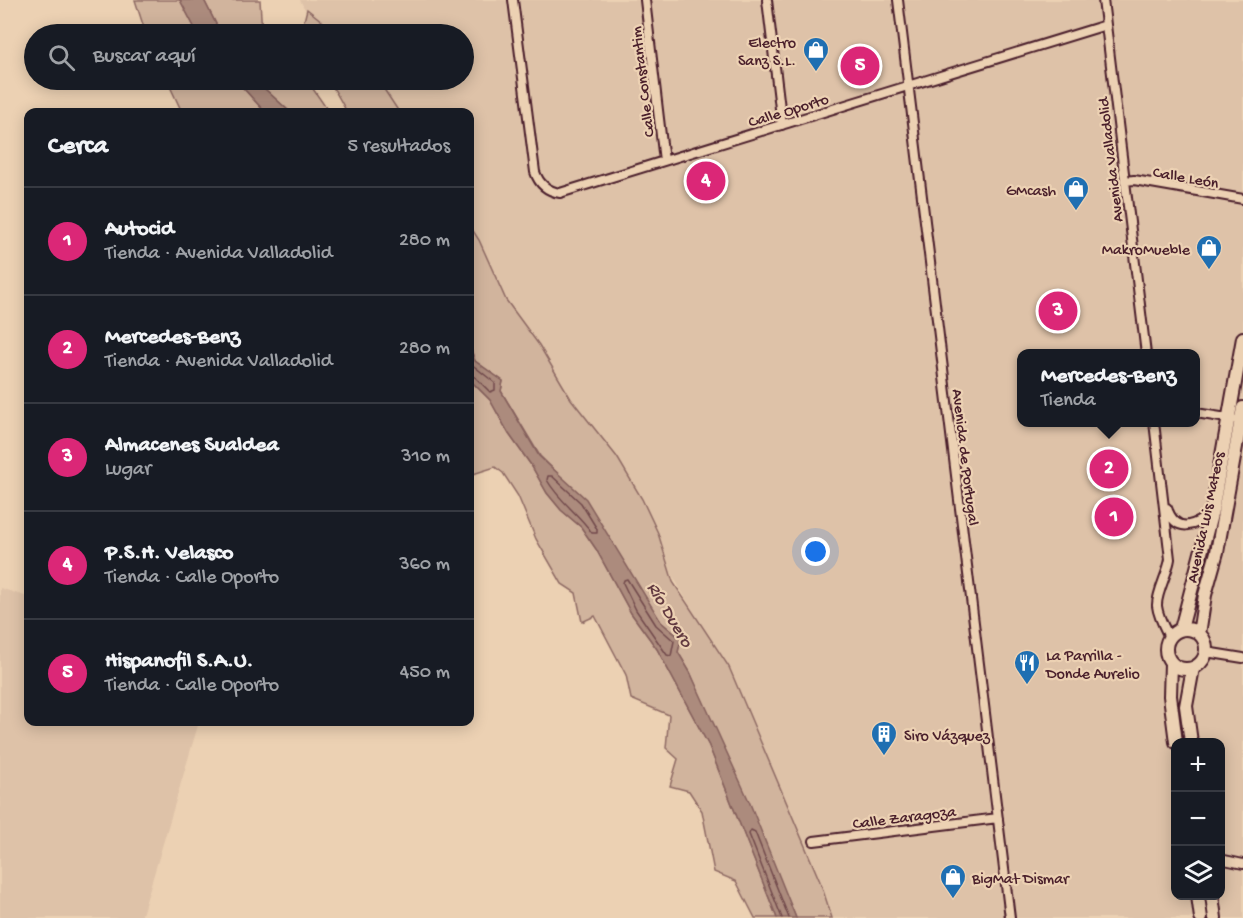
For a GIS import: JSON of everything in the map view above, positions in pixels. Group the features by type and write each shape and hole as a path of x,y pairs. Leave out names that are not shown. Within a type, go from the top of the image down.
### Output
{"highway":[{"name":"Avenida Luis Mateos","path":"1199,634 1205,595 1217,552 1221,496 1238,416 1243,338"},
{"name":"Avenida Luis Mateos","path":"1181,629 1212,511 1221,496"},
{"path":"1171,663 1181,669 1193,668 1203,659 1206,645 1199,634 1188,628 1181,629 1169,637 1165,650 1171,663 1170,696 1175,738"},
{"path":"1190,738 1186,706 1193,668"},
{"path":"1199,900 1201,918"},
{"path":"1213,900 1215,918"}],"street":[{"name":"Calle Oporto","path":"513,0 535,172 546,188 553,192 567,192 1106,25"},
{"name":"Calle Constantim","path":"645,0 664,161"},
{"path":"767,0 782,125"},
{"name":"Avenida de Portugal","path":"898,0 1010,918"},
{"name":"Avenida Valladolid","path":"1103,0 1145,349"},
{"name":"Calle León","path":"1125,181 1134,180 1243,199"},
{"path":"1200,413 1238,416"},
{"path":"1154,427 1170,559 1168,573 1157,604 1169,637"},
{"path":"1162,493 1168,512 1179,524 1193,525 1212,511"},
{"path":"1206,652 1243,658"},
{"name":"Calle Zaragoza","path":"814,841 998,818"},
{"path":"1225,860 1243,864"}],"shaded area":[{"path":"135,0 180,0 193,24 143,24"},
{"path":"204,0 260,0 261,24 216,24"},
{"path":"300,0 1243,0 1243,918 821,918 710,641 624,491 474,279 474,108 364,108 352,90 474,90 474,24 313,24"},
{"path":"307,9 326,24 303,24"},
{"path":"172,90 245,90 261,108 180,108"},
{"path":"266,90 314,90 326,108 286,108"},
{"path":"335,90 385,90 396,108 345,108"},
{"path":"474,232 506,300 539,345 571,399 617,457 642,499 658,533 673,582 729,667 821,884 832,918 796,918 690,672 678,652 681,639 661,622 561,477 540,456 501,391 503,381 475,361"},
{"path":"474,384 490,400 547,493 561,510 581,527 596,549 631,613 657,649 709,746 777,918 755,918 736,881 714,872 702,811 689,791 670,786 678,759 666,748 669,715 631,699 626,675 595,616 582,622 576,593 562,584 536,539 518,496 503,473 495,467 474,474"},
{"path":"0,588 24,596 24,726 198,726 141,918 0,918"}],"water":[{"path":"180,0 204,0 216,24 193,24"},
{"path":"245,90 266,90 286,108 261,108"},
{"name":"Río Duero","path":"474,358 503,381 501,391 539,456 586,499 661,622 681,639 678,652 690,672 749,801 796,918 777,918 709,746 657,649 631,613 596,549 581,527 561,510 547,493 490,400 474,384"}],"place":[{"name":"Hispanofil S.A.U.","path":"860,66"},
{"name":"Electro Sanz S.L.","path":"816,73"},
{"name":"P.S.H. Velasco","path":"706,181"},
{"name":"GMcash","path":"1076,212"},
{"name":"MakroMueble","path":"1209,271"},
{"name":"Almacenes Sualdea","path":"1058,311"},
{"name":"Mercedes-Benz","path":"1109,469"},
{"name":"Autocid","path":"1114,517"},
{"name":"La Parrilla - Donde Aurelio","path":"1027,686"},
{"name":"Siro Vázquez","path":"884,757"},
{"name":"BigMat Dismar","path":"953,900"}]}
